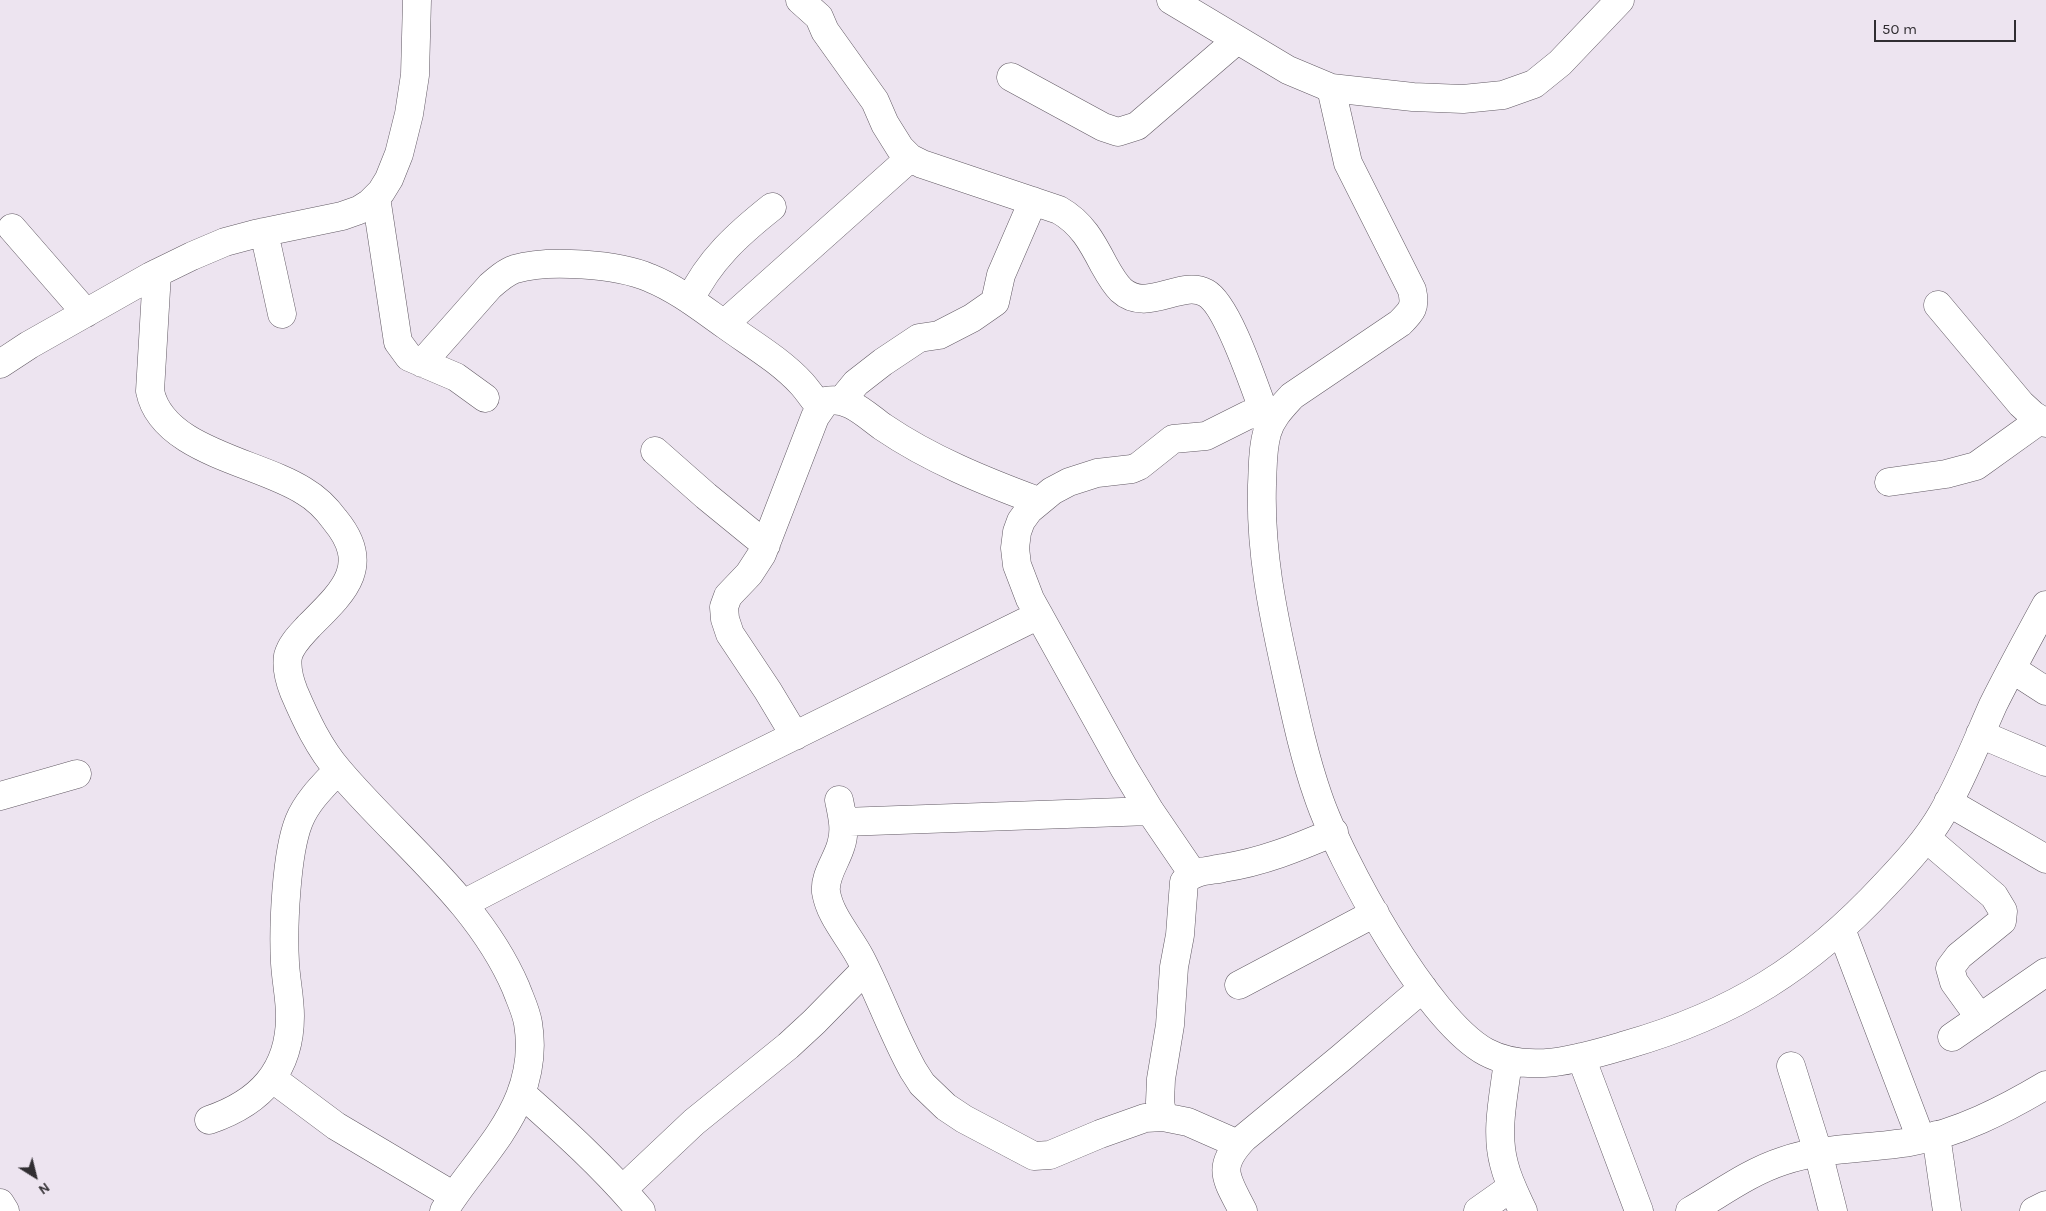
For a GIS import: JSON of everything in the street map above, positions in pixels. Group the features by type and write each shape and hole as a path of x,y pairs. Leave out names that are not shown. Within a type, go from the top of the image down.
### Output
{"street":[{"path":"0,364 157,273 225,242 342,216 359,210 376,197 389,179 399,154 409,114 415,75 417,0"},
{"path":"800,0 818,17 825,31 875,101 893,138 910,158 922,164 1058,210 1078,224 1090,239 1113,281 1121,290 1133,298 1158,297 1190,289 1206,293 1214,300 1227,322 1271,412 1264,448 1262,540 1275,621 1292,700 1318,797 1349,865 1376,913 1423,988 1437,1008 1462,1034 1485,1051 1508,1061 1531,1063 1556,1062 1652,1038 1729,1008 1797,966 1872,900 1926,838 1948,802 2012,669 2046,605"},
{"path":"1171,0 1288,70 1331,88 1412,97 1463,99 1503,95 1534,84 1560,62 1620,0"},
{"path":"1011,77 1103,127 1118,132 1137,126 1237,40"},
{"path":"1193,874 1150,811 1038,615 1022,581 1015,548 1021,521 1028,510 1052,491 1076,479 1097,473 1119,471 1139,466 1173,439 1206,436 1248,415 1271,412 1400,323 1410,313 1415,302 1412,290 1348,163 1331,88"},
{"path":"724,324 910,158"},
{"path":"376,197 398,342 409,357 456,377 485,398"},
{"path":"795,736 730,634 724,607 728,596 749,574 766,545 814,417 863,378 919,338 939,335 972,318 995,302 1001,275 1032,201"},
{"path":"690,300 698,283 712,262 742,231 772,207"},
{"path":"12,228 86,313"},
{"path":"264,232 282,314"},
{"path":"422,363 490,286 502,276 515,270 536,265 569,264 627,270 671,287 831,404 848,403 893,434 941,460 1038,501"},
{"path":"157,273 150,391 152,402 158,414 169,426 185,437 222,456 304,490 335,519 353,550 354,565 350,579 343,591 297,639 289,653 287,666 292,686 304,717 321,747 338,770 463,904 504,961 528,1021 529,1064 521,1093 513,1112 492,1145 449,1204 336,1126 273,1079"},
{"path":"1889,482 1955,472 1976,466 2043,421 2021,404 1938,305"},
{"path":"656,451 706,496 766,545"},
{"path":"463,904 646,809 1038,615"},
{"path":"2012,669 2046,691"},
{"path":"1980,734 2046,762"},
{"path":"209,1120 228,1114 259,1094 273,1079 284,1055 290,1017 284,956 288,888 294,836 299,819 308,805 338,770"},
{"path":"0,796 77,774"},
{"path":"1948,802 2046,860"},
{"path":"1150,811 841,811 842,845 828,878 826,890 828,901 836,919 866,969 904,1054 922,1084 952,1111 1026,1152 1042,1157 1145,1118 1163,1117 1188,1122 1238,1144"},
{"path":"1163,1117 1160,1102 1161,1079 1170,1025 1174,967 1182,921 1182,888 1188,877 1193,874 1249,864 1287,852 1334,832"},
{"path":"1926,838 1994,896 2003,910 2002,921 1959,956 1950,968 1954,982 1980,1018"},
{"path":"1239,986 1376,913"},
{"path":"1841,929 1928,1137 1947,1211"},
{"path":"623,1189 694,1122 808,1028 866,969"},
{"path":"1952,1037 2046,972"},
{"path":"1243,1211 1227,1176 1227,1159 1238,1144 1423,988"},
{"path":"1581,1057 1640,1211"},
{"path":"1508,1061 1500,1127 1504,1165 1523,1211"},
{"path":"1791,1066 1818,1152 1833,1211"},
{"path":"1690,1211 1760,1170 1783,1161 1818,1152 1893,1144 1928,1137 1982,1119 2046,1085"},
{"path":"521,1093 623,1189 641,1211"},
{"path":"1478,1211 1512,1187"},
{"path":"0,1203 5,1211"},
{"path":"2034,1211 2046,1205"}]}
